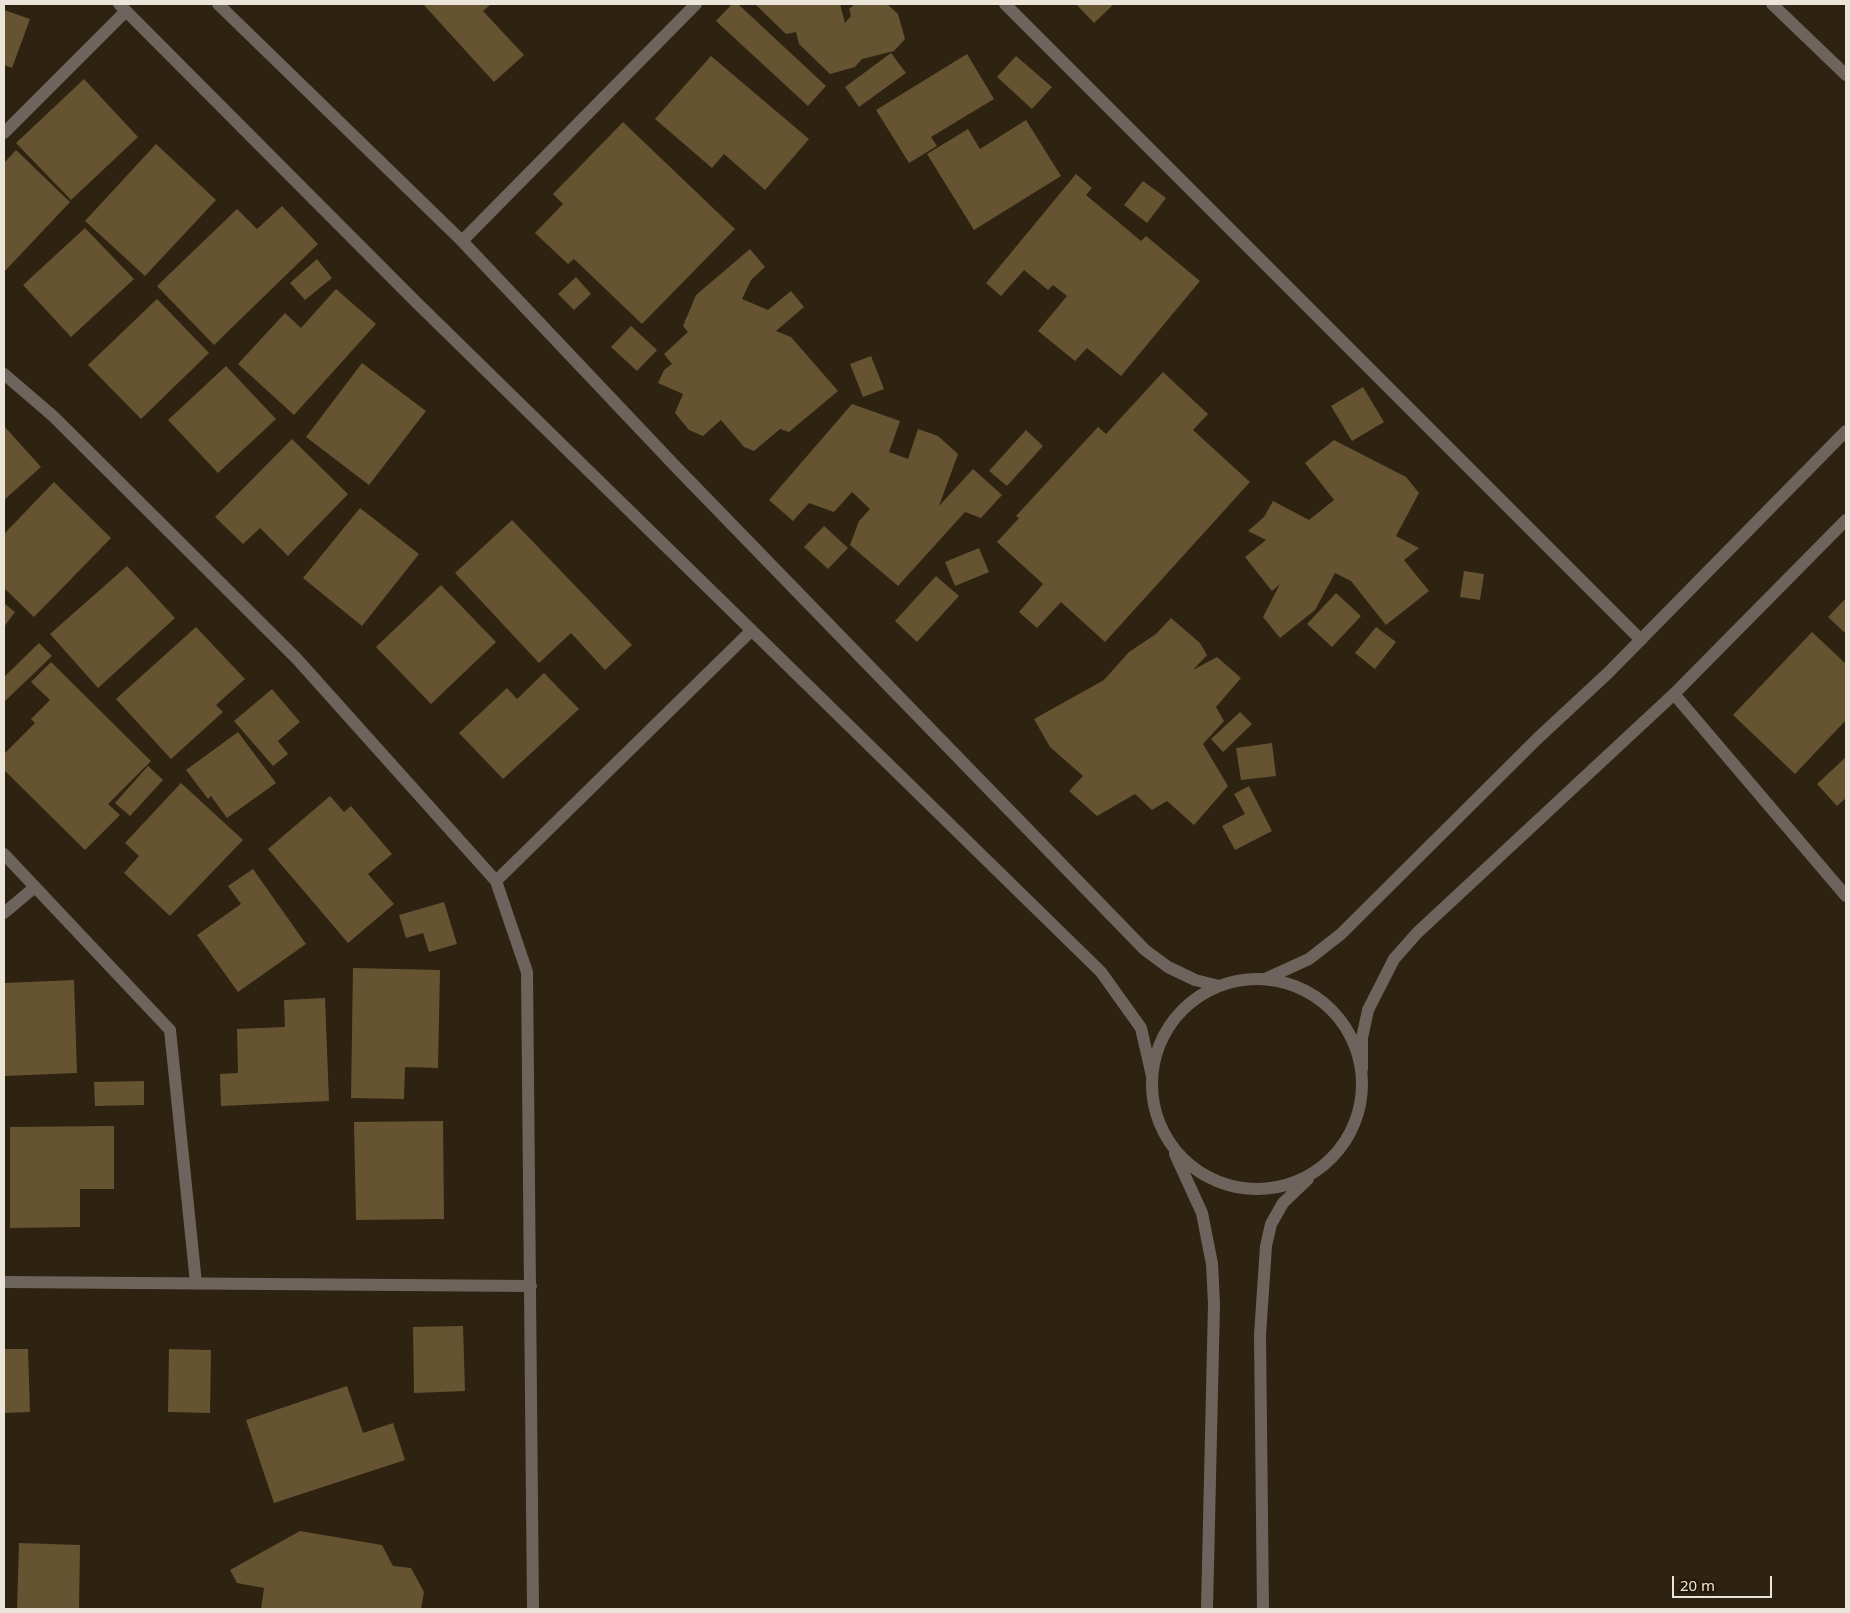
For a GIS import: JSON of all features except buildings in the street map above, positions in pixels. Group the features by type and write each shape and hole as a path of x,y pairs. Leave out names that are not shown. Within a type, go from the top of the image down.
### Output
{"street":[{"path":"218,4 462,242 677,468 1145,950 1168,967 1195,980 1219,986"},
{"path":"462,242 696,4"},
{"path":"1005,4 1640,640"},
{"path":"1772,4 1846,75"},
{"path":"4,133 122,7 417,302 1101,972 1141,1028 1152,1076 1153,1099 1157,1114 1202,1213 1212,1264 1214,1304 1207,1609"},
{"path":"4,374 53,416 297,659 496,881 527,972 533,1609"},
{"path":"1266,979 1309,958 1341,934 1537,739 1608,673 1846,431"},
{"path":"1262,1609 1260,1335 1266,1246 1272,1224 1283,1203 1334,1156 1348,1137 1358,1116 1362,1092 1362,1038 1368,1010 1394,958 1417,933 1674,694 1846,520"},
{"path":"496,881 750,630"},
{"path":"1674,694 1846,896"},
{"path":"4,854 170,1030 196,1283"},
{"path":"4,913 35,888"},
{"path":"1152,1076 1158,1047 1172,1021 1193,1000 1219,986 1242,980 1266,979 1293,985 1318,998 1339,1017 1354,1042 1362,1069"},
{"path":"1170,1143 1192,1167 1221,1183 1254,1189 1286,1185 1316,1171"},
{"path":"4,1282 531,1286"}]}
